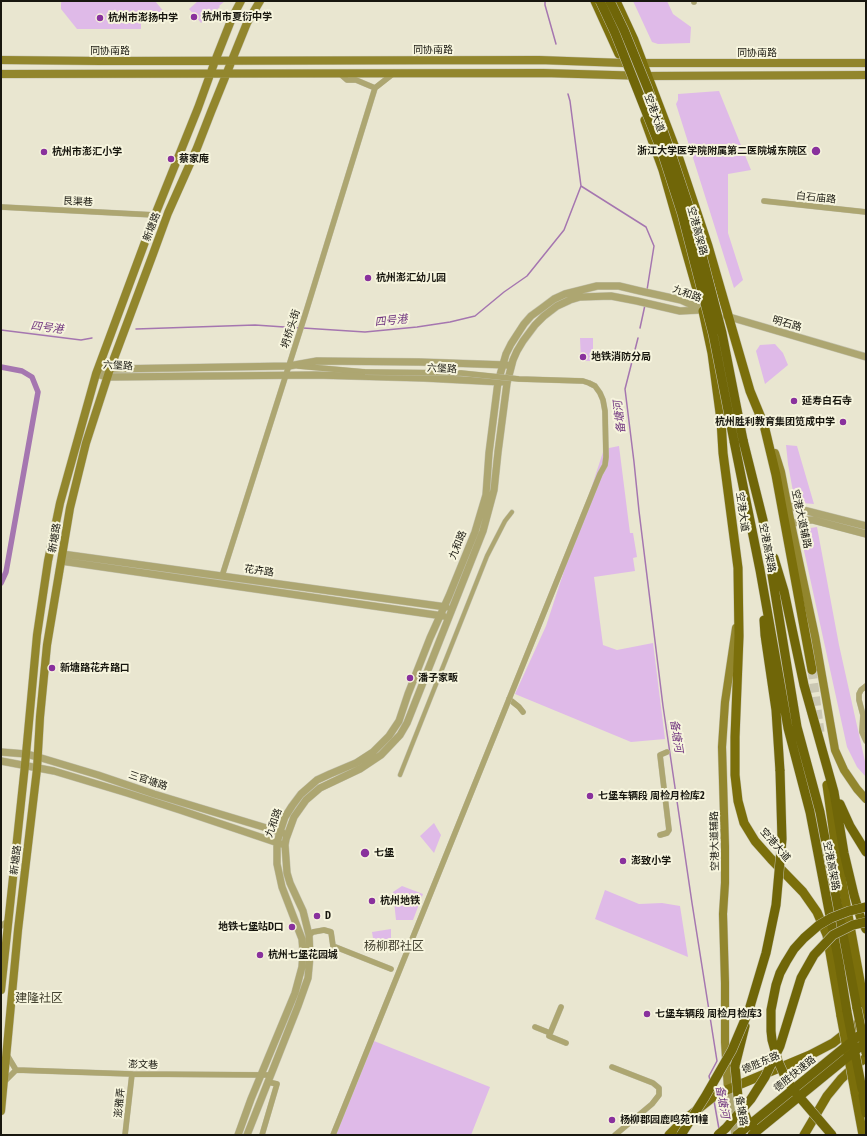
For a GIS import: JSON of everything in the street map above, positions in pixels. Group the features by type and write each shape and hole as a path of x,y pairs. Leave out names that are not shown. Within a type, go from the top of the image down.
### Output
{"highway":[{"name":"空港高架路","path":"600,1 615,33 662,152 682,214 739,440 763,520 797,727 820,812 861,1005 866,1053"},
{"name":"空港高架路","path":"610,1 624,30 648,89 691,213 722,333 760,570 788,728 810,812 839,963 844,1014 859,1090 866,1113"},
{"path":"763,520 784,591 804,685 834,792 846,860 861,919 866,929"},
{"path":"760,570 765,635 776,710 782,839 776,905 766,953 749,1010 735,1066 738,1097 746,1119 760,1135"},
{"path":"834,792 850,826 866,852"},
{"path":"832,1135 786,1079 778,1061 772,1040 771,1010 780,973 790,956 804,938 819,925 831,918 849,911 866,907"},
{"path":"718,1135 751,1099 765,1077 780,1046 801,978 814,955 833,935 853,925 866,922"},
{"path":"681,1135 732,1050 749,1010"},
{"name":"德胜快速路","path":"736,1135 866,1030"},
{"name":"德胜快速路","path":"752,1135 866,1042"}],"main road":[{"name":"新塘路","path":"1,990 6,945 4,924 25,765 37,634 48,561 60,503 96,374 155,215 198,108 214,61 232,18 241,1"},
{"name":"新塘路","path":"1,1110 18,930 37,768 47,645 70,508 86,443 109,373 166,220 197,148 247,23 260,1"},
{"name":"空港大道","path":"595,1 629,76 663,170 682,234 712,353 721,420 723,453 740,594 735,737 735,775 738,801 744,823 755,841 770,859 804,892 817,912 827,934 844,1014"},
{"name":"空港大道","path":"616,1 643,62 677,153 730,317 750,391 764,425 776,475 812,670"},
{"name":"同协南路","path":"1,60 539,60 623,62 866,63"},
{"path":"1,74 543,73 629,76 866,75"},
{"name":"空港大道辅路","path":"764,425 781,472 815,636 835,750 844,770 866,799"},
{"name":"空港大道辅路","path":"728,1089 725,1042 723,914 725,854 722,748 725,702 740,594"},
{"path":"827,785 861,1005 866,1014"},
{"name":"德胜东路","path":"668,1135 713,1097 728,1089 810,1055 833,1043 866,1017"},
{"path":"804,1135 812,1119 827,1096 841,1079 858,1063 866,1058"},
{"path":"859,1090 863,1135"}],"street":[{"path":"339,73 347,80 356,80 375,88 394,73"},
{"name":"坍桥头街","path":"222,576 286,376 375,88"},
{"name":"白石庙路","path":"764,201 866,212"},
{"name":"艮渠巷","path":"1,207 155,215"},
{"name":"九和路","path":"247,1135 308,978 310,956 309,935 303,911 287,873 285,845 287,835 292,821 300,807 314,793 320,788 369,764 381,755 400,735 407,723 483,531 494,490 507,383 507,365 511,344 531,316 554,300 577,290 597,286 619,286 681,300 702,310"},
{"name":"九和路","path":"238,1135 251,1099 295,993 302,967 302,939 278,874 277,843 280,832 292,806 301,794 317,780 356,763 373,752 395,729 401,717 430,638 475,532 486,495 489,453 498,382 507,365 535,325 544,316 557,306 580,297 611,296 680,311 702,310"},
{"name":"明石路","path":"702,310 866,357"},
{"name":"六堡路","path":"96,374 289,366 317,361 507,365"},
{"path":"289,366 366,372"},
{"path":"315,375 338,372 461,373 519,379 583,381 595,386 603,400 605,411 605,465 600,474 333,1135"},
{"name":"六堡路","path":"109,373 286,376 315,375 424,378 507,383"},
{"path":"787,505 866,526"},
{"path":"400,775 487,556 505,521 512,512"},
{"path":"791,524 804,520 813,520 866,534"},
{"name":"花卉路","path":"61,558 222,576 452,608"},
{"name":"花卉路","path":"61,558 449,616"},
{"path":"866,686 859,694 863,715 862,732 866,741"},
{"path":"509,699 524,712"},
{"name":"三官塘路","path":"3,752 26,754 38,757 287,835"},
{"path":"660,835 667,833 669,830 660,755 667,752"},
{"name":"三官塘路","path":"3,761 54,771 187,812 285,845"},
{"path":"309,935 313,932 324,930 330,932 333,946 391,969"},
{"path":"1,937 6,945"},
{"path":"561,1007 549,1036 566,1043"},
{"path":"535,1027 550,1033"},
{"path":"4,1082 16,1070 6,1054"},
{"path":"612,1068 653,1083 659,1088 659,1095 652,1104 615,1135"},
{"name":"澎文巷","path":"16,1070 132,1074 262,1075 269,1078"},
{"name":"澎雅弄","path":"125,1135 132,1074"},
{"path":"262,1135 278,1084 269,1078"},
{"name":"备塘路","path":"728,1089 736,1135"}],"shaded area":[{"name":"杭州市澎扬中学","path":"62,1 155,1 165,13 160,18 141,19 141,29 77,29 61,9"},
{"path":"198,1 225,1 201,23 189,9"},
{"path":"633,1 667,1 673,14 691,27 690,43 658,44 652,42"},
{"path":"719,91 751,170 728,174 728,233 743,280 734,288 676,104 678,94"},
{"path":"580,338 593,338 593,361 581,361"},
{"path":"775,344 783,353 788,365 765,384 756,351 760,345"},
{"path":"786,445 797,446 814,504 802,503 794,497"},
{"path":"619,446 630,533 633,533 637,557 633,558 635,571 594,577 603,645 617,650 653,643 665,739 631,742 515,694 546,626 604,449"},
{"path":"817,527 839,645 866,766 866,777 857,767 847,747 801,537 804,529"},
{"path":"434,823 441,835 434,853 420,836"},
{"path":"402,886 423,894 413,920 396,920 393,892"},
{"path":"605,890 639,904 662,903 680,906 688,957 595,919"},
{"path":"391,929 391,938 385,952 368,944 373,938 372,932"},
{"path":"374,1041 490,1087 471,1135 336,1135"}],"waterway":[{"name":"备塘河","path":"545,1 556,44"},
{"name":"四号港","path":"303,328 365,332 450,322 475,316 504,292 527,276 564,230 581,186 568,94"},
{"name":"备塘河","path":"581,186 646,227 654,246 647,290"},
{"name":"备塘河","path":"640,328 645,305"},
{"name":"四号港","path":"136,329 255,325 299,328"},
{"name":"四号港","path":"1,330 81,340 92,338"},
{"name":"备塘河","path":"638,338 625,389 663,706 717,1061 709,1076 710,1080"},
{"path":"1,367 22,371 32,377 38,392 6,572 1,583"},
{"name":"备塘河","path":"714,1101 719,1129"}],"tunnel":[{"path":"812,670 820,732"}],"place":[{"name":"杭州市夏衍中学","path":"194,17"},
{"name":"杭州市澎扬中学","path":"100,18"},
{"name":"浙江大学医学院附属第二医院城东院区","path":"816,151"},
{"name":"杭州市澎汇小学","path":"44,152"},
{"name":"蔡家庵","path":"171,159"},
{"name":"杭州澎汇幼儿园","path":"368,278"},
{"name":"地铁消防分局","path":"583,357"},
{"name":"延寿白石寺","path":"794,401"},
{"name":"杭州胜利教育集团笕成中学","path":"843,422"},
{"name":"新塘路花卉路口","path":"52,668"},
{"name":"潘子家畈","path":"410,678"},
{"name":"七堡车辆段 周检月检库2","path":"590,796"},
{"name":"七堡","path":"365,853"},
{"name":"澎致小学","path":"623,861"},
{"name":"杭州地铁","path":"372,901"},
{"name":"D","path":"317,916"},
{"name":"地铁七堡站D口","path":"292,927"},
{"name":"杭州七堡花园城","path":"260,955"},
{"name":"七堡车辆段 周检月检库3","path":"647,1014"},
{"name":"杨柳郡园鹿鸣苑11幢","path":"612,1120"}],"district":[{"name":"杨柳郡社区","path":"394,947"},
{"name":"建隆社区","path":"39,999"}]}
